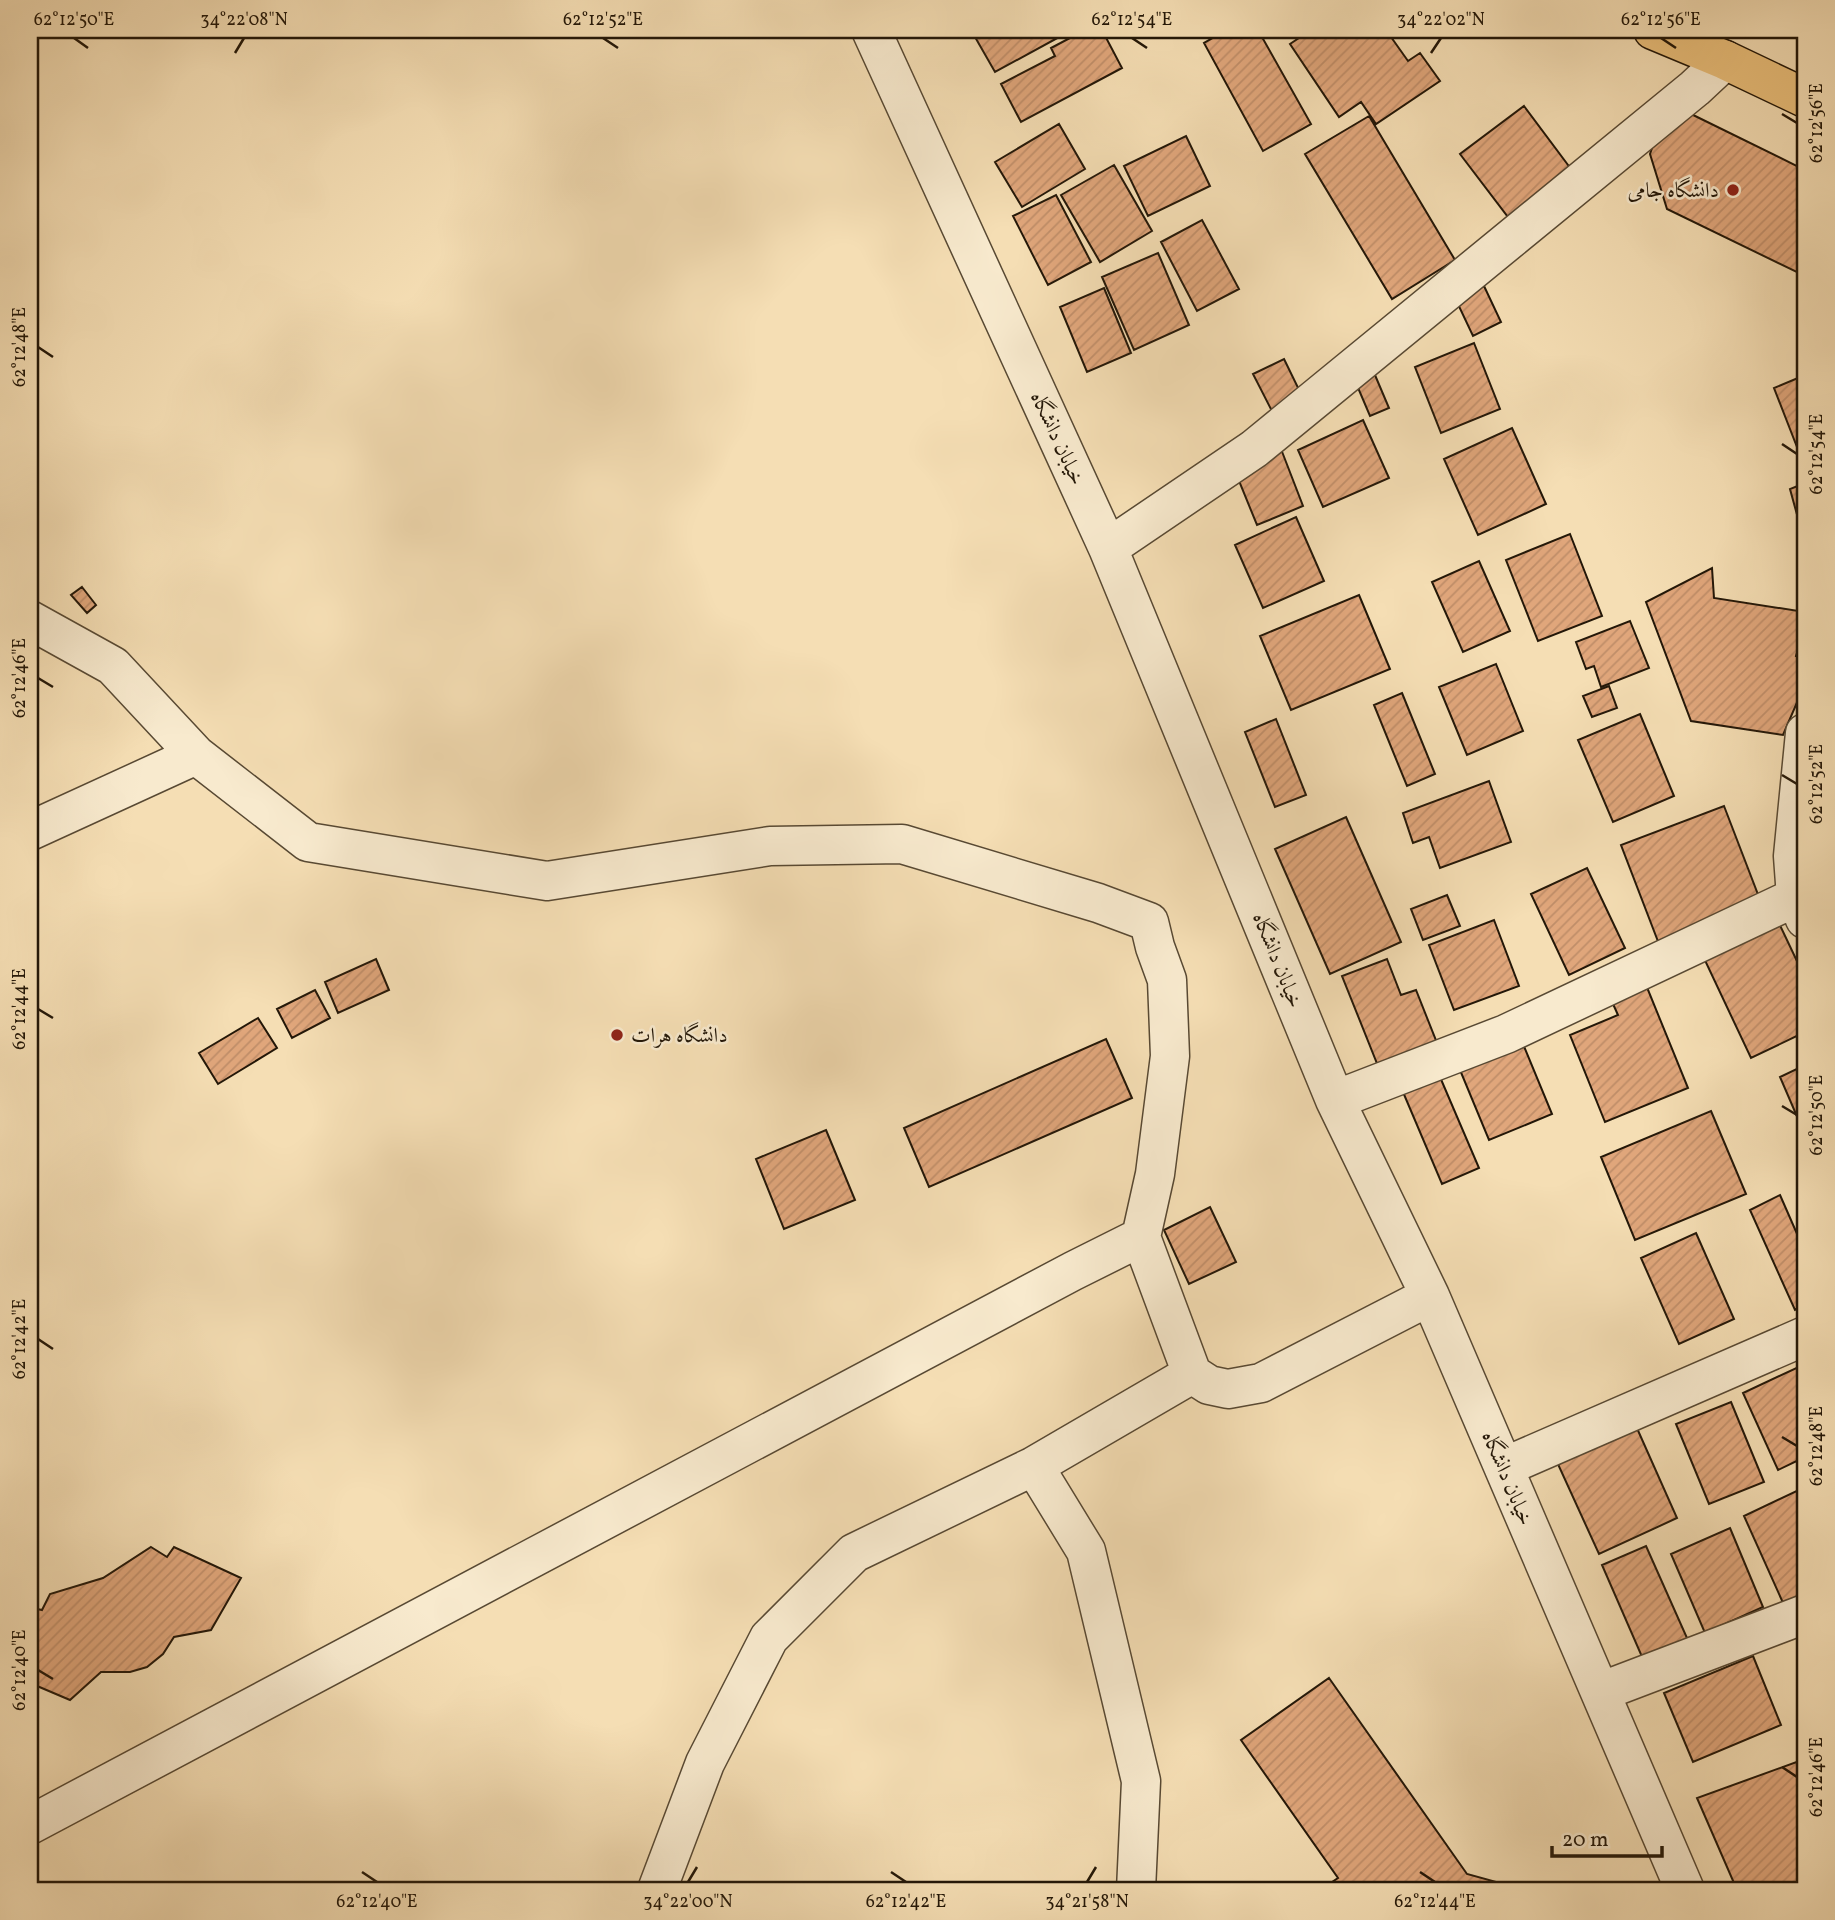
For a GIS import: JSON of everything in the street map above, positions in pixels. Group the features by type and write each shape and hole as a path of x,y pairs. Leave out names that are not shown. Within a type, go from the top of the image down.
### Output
{"highway":[{"path":"1653,30 1805,98"}],"street":[{"name":"خیابان دانشگاه","path":"872,30 1108,548 1335,1100 1430,1296 1685,1890"},
{"path":"1108,548 1254,449 1695,88 1725,60"},
{"path":"30,620 113,666 196,755 308,842 547,881 770,846 902,844 1098,903 1149,922 1167,980 1170,1056 1155,1174 1141,1237 1192,1374 1209,1385 1228,1389 1261,1383 1430,1296"},
{"path":"1335,1100 1506,1034 1800,884 1805,733"},
{"path":"30,831 196,755"},
{"path":"30,1825 1141,1237"},
{"path":"1504,1467 1805,1336"},
{"path":"657,1890 705,1763 769,1638 853,1553 1034,1466 1192,1374"},
{"path":"1034,1466 1086,1551 1141,1781 1136,1890"},
{"path":"1600,1692 1805,1614"}],"building":[{"path":"971,30 1072,30 995,72"},
{"path":"1085,30 1102,30 1122,68 1021,122 1001,84 1055,56 1051,48"},
{"path":"1227,30 1258,30 1311,124 1263,151 1204,43"},
{"path":"1311,30 1386,30 1408,61 1420,53 1440,81 1376,124 1361,102 1339,117 1290,44"},
{"path":"1524,106 1571,169 1508,217 1460,154"},
{"name":"دانشگاه جامی","path":"1687,112 1805,170 1805,276 1667,209 1650,154 1657,133"},
{"path":"1369,116 1455,260 1392,299 1305,154"},
{"path":"1059,124 1085,169 1022,207 995,162"},
{"path":"1186,136 1210,186 1148,216 1124,166"},
{"path":"1114,165 1152,231 1100,262 1061,195"},
{"path":"1056,195 1091,262 1048,285 1013,216"},
{"path":"1202,220 1239,289 1197,311 1161,242"},
{"path":"1158,253 1189,325 1134,350 1102,277"},
{"path":"1484,286 1501,322 1473,336 1456,300"},
{"path":"1104,288 1131,353 1087,372 1060,307"},
{"path":"1474,343 1500,409 1441,433 1415,367"},
{"path":"1284,359 1304,400 1274,415 1253,374"},
{"path":"1372,368 1389,408 1370,416 1353,376"},
{"path":"1805,375 1805,444 1797,447 1774,388"},
{"path":"1363,420 1389,478 1323,507 1298,450"},
{"path":"1512,428 1546,504 1478,535 1444,459"},
{"path":"1281,449 1303,506 1257,525 1237,476"},
{"path":"1805,483 1805,544 1790,489"},
{"path":"1296,517 1324,581 1263,608 1235,545"},
{"path":"1570,534 1602,616 1538,641 1506,560"},
{"path":"1479,561 1510,631 1463,652 1432,582"},
{"path":"1712,568 1714,598 1805,612 1805,624 1796,656 1805,659 1805,684 1783,735 1691,721 1646,602"},
{"path":"82,587 96,605 87,613 71,595"},
{"path":"1359,595 1390,669 1291,710 1260,636"},
{"path":"1630,621 1649,668 1601,687 1594,666 1586,669 1576,642"},
{"path":"1496,664 1523,731 1467,755 1439,687"},
{"path":"1609,686 1617,708 1592,717 1583,696"},
{"path":"1402,693 1435,774 1407,786 1374,705"},
{"path":"1640,714 1674,796 1613,822 1578,740"},
{"path":"1276,719 1306,795 1275,807 1245,732"},
{"path":"1489,781 1511,842 1440,868 1429,837 1413,843 1403,813"},
{"path":"1724,806 1762,905 1659,944 1621,845"},
{"path":"1346,817 1401,942 1330,974 1275,849"},
{"path":"1587,868 1625,948 1569,975 1531,894"},
{"path":"1447,895 1460,926 1423,940 1411,909"},
{"path":"1777,919 1805,978 1805,1032 1751,1058 1702,954"},
{"path":"1494,920 1519,986 1454,1010 1429,945"},
{"path":"376,959 389,990 338,1013 325,982"},
{"path":"1387,959 1401,995 1416,990 1439,1048 1380,1071 1342,976"},
{"path":"1644,980 1688,1088 1605,1122 1570,1035 1618,1015 1609,995"},
{"path":"315,990 330,1018 292,1038 277,1009"},
{"path":"258,1018 277,1048 218,1084 199,1053"},
{"path":"1106,1039 1132,1098 929,1187 904,1128"},
{"path":"1523,1044 1552,1114 1489,1140 1460,1070"},
{"path":"1805,1065 1805,1135 1780,1077"},
{"path":"1437,1070 1479,1168 1442,1184 1400,1085"},
{"path":"1711,1111 1746,1194 1635,1240 1601,1157"},
{"path":"826,1130 855,1200 784,1229 756,1159"},
{"path":"1780,1195 1805,1252 1805,1305 1795,1310 1750,1210"},
{"path":"1210,1207 1236,1262 1189,1284 1164,1230"},
{"path":"1696,1233 1734,1319 1679,1344 1641,1258"},
{"path":"1805,1364 1805,1457 1778,1470 1743,1393"},
{"path":"1731,1402 1764,1482 1709,1504 1676,1424"},
{"path":"1636,1426 1677,1518 1599,1554 1557,1462"},
{"path":"1805,1487 1805,1606 1788,1614 1744,1516"},
{"path":"1730,1528 1763,1607 1705,1633 1671,1554"},
{"path":"1646,1546 1691,1647 1646,1666 1602,1565"},
{"path":"151,1547 167,1557 174,1547 241,1578 211,1630 174,1637 163,1654 147,1667 130,1672 101,1672 70,1700 30,1683 30,1630 37,1609 42,1610 50,1594 103,1578"},
{"path":"1753,1656 1781,1725 1693,1762 1664,1693"},
{"path":"1329,1678 1467,1874 1525,1890 1320,1890 1338,1878 1241,1740"},
{"path":"1805,1759 1805,1890 1737,1890 1697,1798"}],"place":[{"name":"دانشگاه جامی","path":"1733,190"},
{"name":"دانشگاه هرات","path":"617,1035"}]}
